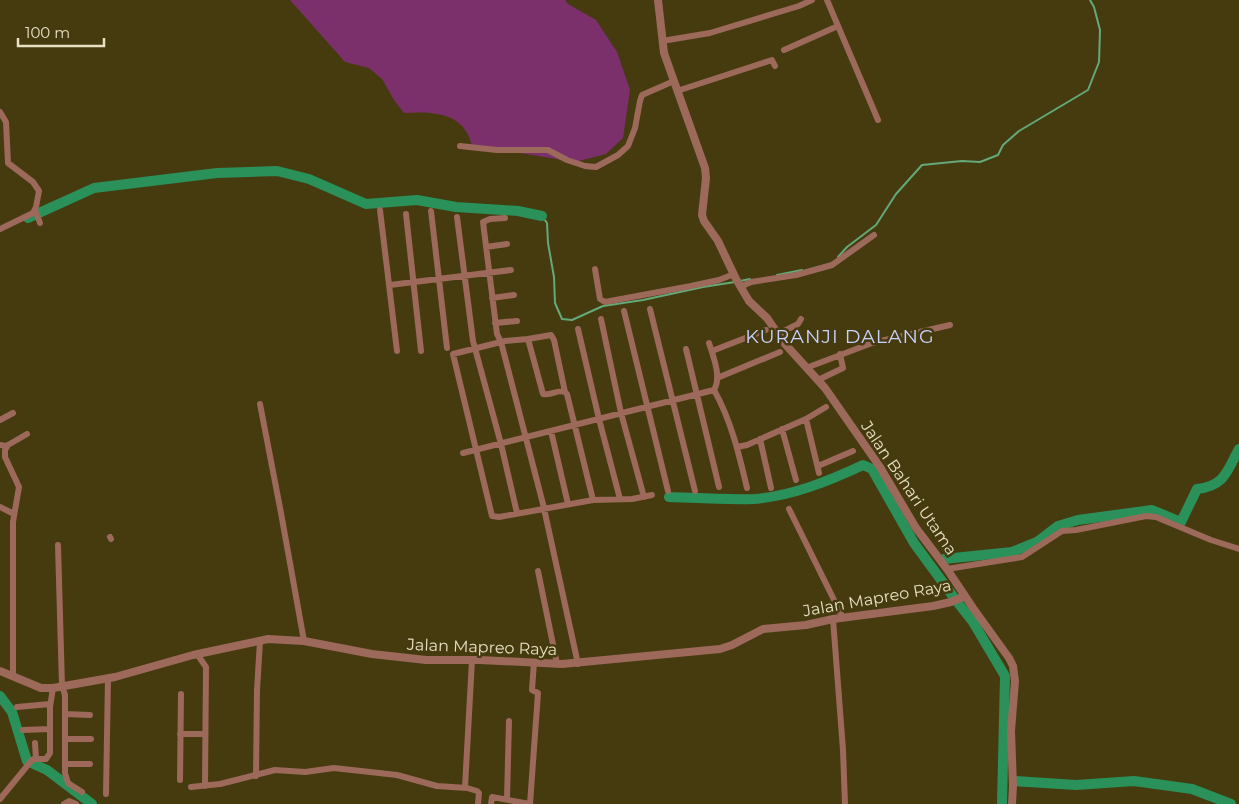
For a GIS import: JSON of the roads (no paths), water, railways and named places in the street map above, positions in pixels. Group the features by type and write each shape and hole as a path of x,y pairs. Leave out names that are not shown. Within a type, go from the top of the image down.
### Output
{"street":[{"name":"Jalan Bahari Utama","path":"658,0 664,53 705,168 703,219 718,241 737,281 755,308 767,318 778,334 839,407 880,467 916,528 1004,650 1013,666 1015,681 1011,726 1012,804"},
{"path":"662,41 710,33 799,6 812,0"},
{"path":"822,0 828,0 878,120"},
{"path":"784,50 838,26"},
{"path":"677,91 772,60 775,66"},
{"path":"460,146 497,150 548,150 567,160 585,166 596,167 610,160 628,146 635,128 642,95 674,81"},
{"path":"0,112 6,122 8,163 38,188 35,212 40,223"},
{"path":"380,210 397,351"},
{"path":"431,211 447,348"},
{"path":"0,229 35,212"},
{"path":"406,214 421,351"},
{"path":"457,217 472,341 501,444 517,513"},
{"path":"505,218 490,219 483,222 495,323 544,508 578,664"},
{"path":"595,269 600,299 605,302 719,280 751,282 796,275 832,265 874,235"},
{"path":"486,246 507,244"},
{"path":"390,285 511,270"},
{"path":"492,298 514,295"},
{"path":"650,308 695,491"},
{"path":"624,311 668,491"},
{"path":"601,319 621,414 644,497"},
{"path":"778,334 798,324 801,319"},
{"path":"495,323 517,321"},
{"path":"806,368 872,343 950,325"},
{"path":"578,329 620,499"},
{"path":"712,351 766,330"},
{"path":"593,500 565,392 556,348 551,335 501,342 454,352 453,355 492,516 593,500 652,495"},
{"path":"528,339 543,394 546,395 560,390 565,392"},
{"path":"463,453 714,390 717,385 717,378 709,342"},
{"path":"686,349 719,487"},
{"path":"717,378 780,352"},
{"path":"818,380 843,368 840,354"},
{"path":"714,390 720,400 737,447 747,488"},
{"path":"260,404 304,641"},
{"path":"737,447 782,430 826,407"},
{"path":"0,420 13,413"},
{"path":"806,419 819,470 854,451"},
{"path":"782,430 796,480"},
{"path":"551,431 568,504"},
{"path":"0,445 8,446 27,434"},
{"path":"760,439 771,488"},
{"path":"8,446 5,457 19,487 13,522 13,676"},
{"path":"0,507 14,514"},
{"path":"789,509 843,618"},
{"path":"947,569 1022,557 1031,553 1062,530 1076,530 1146,516 1153,516 1211,540 1239,549"},
{"path":"58,545 62,686 65,695 65,773 68,783 82,792"},
{"path":"538,571 557,664"},
{"name":"Jalan Mapreo Raya","path":"0,671 41,688 53,688 108,678 197,654 274,639 304,641 349,650 416,659 578,664 720,649 738,643 763,629 806,625 833,619 938,605 965,596"},
{"path":"833,619 844,804"},
{"path":"256,776 257,690 260,641"},
{"path":"197,654 206,667 205,786"},
{"path":"465,787 472,660"},
{"path":"491,804 492,797 530,804 538,693 532,690 534,662"},
{"path":"106,794 108,678"},
{"path":"0,799 32,760 46,759 50,753 50,704 53,688"},
{"path":"180,780 181,694"},
{"path":"17,707 50,704"},
{"path":"65,714 90,715"},
{"path":"507,799 509,721"},
{"path":"23,730 49,729"},
{"path":"180,734 206,734"},
{"path":"66,739 91,739"},
{"path":"35,743 36,759"},
{"path":"66,764 90,764"},
{"path":"191,787 220,784 275,770 306,772 340,768 397,774 437,786 465,787 477,791 480,796 478,804"},
{"path":"64,804 69,800 76,804"}],"waterway":[{"path":"838,257 847,247 876,225 896,194 922,165 962,161 980,162 998,155 1003,145 1019,131 1088,90 1099,62 1100,30 1094,7 1090,0"},
{"path":"28,218 94,188 217,173 277,171 309,179 366,204 417,200 456,207 518,211 542,216"},
{"path":"542,216 547,223 548,243 554,277 555,303 562,319 572,320 603,306 735,282"},
{"path":"777,275 802,270"},
{"path":"740,281 750,279"},
{"path":"944,559 1012,552 1037,542 1058,526 1078,520 1152,510 1181,522 1197,489 1214,485 1219,481 1228,471 1239,449"},
{"path":"669,497 754,499 782,495 810,487 863,465 872,469 914,543 955,599"},
{"path":"958,603 973,622 1005,676 1002,804"},
{"path":"0,696 12,712 27,761 47,770 92,804"},
{"path":"1014,781 1076,785 1134,781 1192,789 1231,804"}],"district":[{"name":"KURANJI DALANG","path":"840,336"}]}
